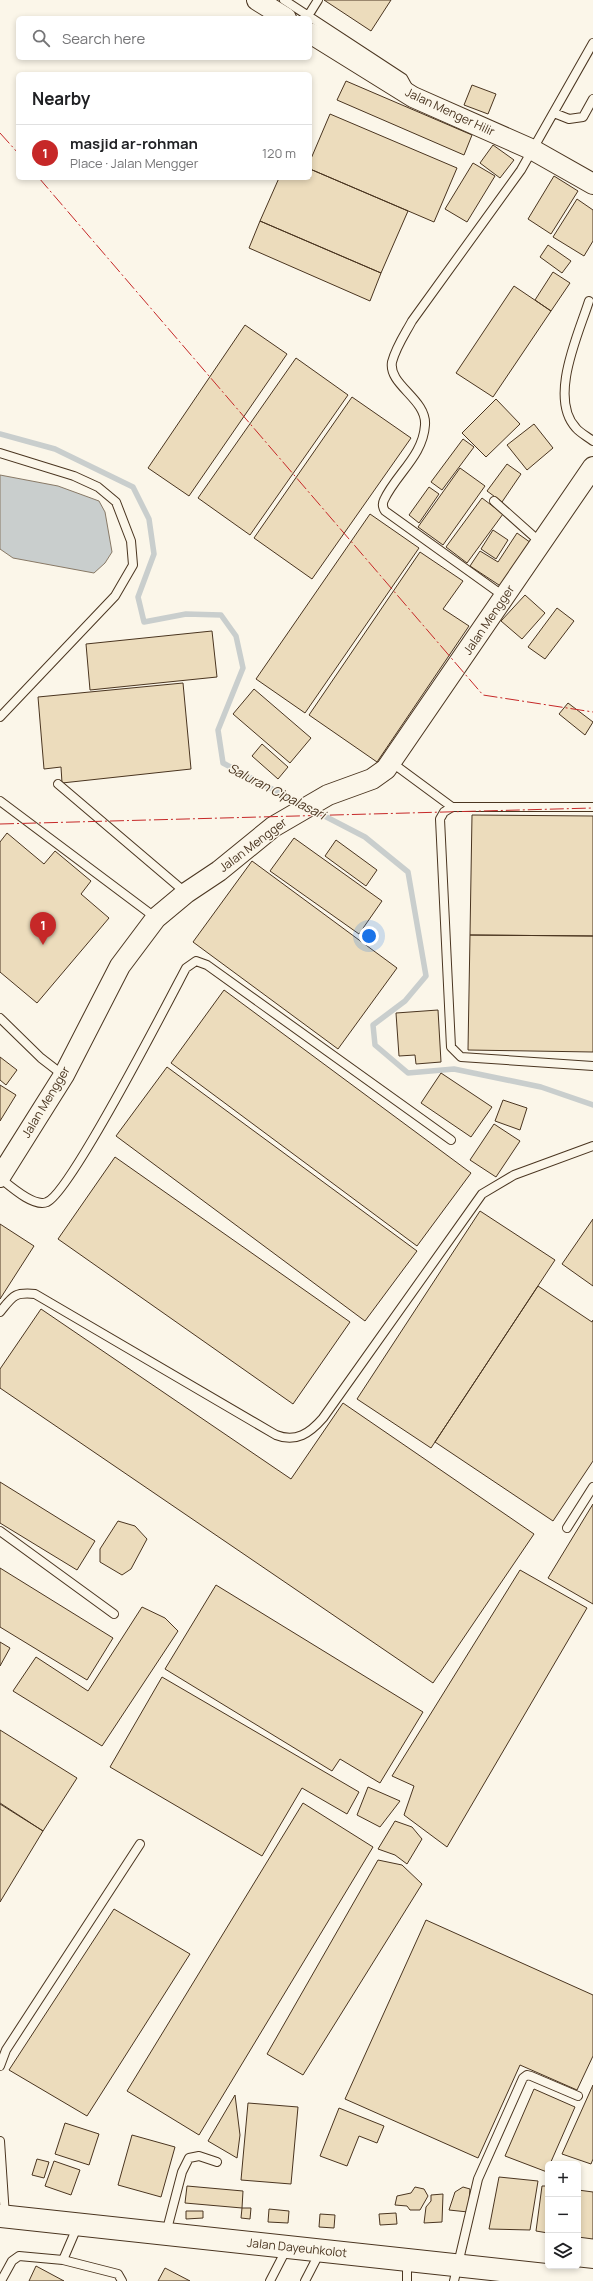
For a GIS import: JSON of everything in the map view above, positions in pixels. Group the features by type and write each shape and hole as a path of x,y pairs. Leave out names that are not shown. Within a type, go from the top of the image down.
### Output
{"main road":[{"name":"Jalan Dayeuhkolot","path":"3,2217 320,2251 407,2271 593,2280"}],"street":[{"path":"257,0 283,16"},
{"name":"Jalan Menger Hilir","path":"312,26 414,97 533,150 593,184"},
{"name":"Jalan Mengger","path":"0,1178 64,1075 120,966 156,918 186,893 219,871 273,827 328,795 372,779 386,769 505,598 593,467"}],"lane":[{"path":"284,0 301,16"},
{"path":"312,16 318,0"},
{"path":"505,598 385,511 383,503 414,457 422,440 425,424 421,408 395,379 392,363 400,342 412,321 533,150 593,42"},
{"path":"554,113 569,119 582,117 593,98"},
{"path":"589,301 564,377 566,410 575,427 593,441"},
{"path":"0,453 74,476 98,487 116,502 131,541 133,565 115,596 0,717"},
{"path":"494,501 541,543"},
{"path":"391,762 452,807"},
{"path":"58,784 186,893"},
{"path":"0,801 156,918"},
{"path":"593,807 452,807 444,812 440,819 451,1047 461,1058 593,1066"},
{"path":"0,1178 20,1194 39,1204 48,1202 60,1190 86,1152 186,968 196,961 207,965 451,1140"},
{"path":"0,1018 41,1058 64,1075"},
{"path":"0,1312 13,1296 21,1293 35,1294 276,1435 285,1439 300,1437 312,1431 323,1418 482,1194 514,1175 593,1146"},
{"path":"567,1528 593,1487"},
{"path":"0,1532 114,1614"},
{"path":"0,2066 6,2050 140,1844"},
{"path":"456,2273 478,2179 523,2078 527,2075 531,2076 578,2096"},
{"path":"0,2141 3,2217"},
{"path":"166,2234 182,2172 189,2158 199,2156 217,2162"},
{"path":"64,2260 78,2225"},
{"path":"270,2281 288,2247"},
{"path":"305,2281 320,2251"},
{"path":"0,2281 12,2262 19,2256 64,2260 118,2274 122,2281"}],"shaded area":[{"path":"0,475 58,486 99,501 105,512 112,552 105,563 94,573 13,558 0,549"}],"building":[{"path":"324,0 391,0 371,31"},
{"path":"346,81 472,135 464,155 337,100"},
{"path":"472,85 496,94 488,114 464,105"},
{"path":"330,114 457,168 434,222 312,170 312,156"},
{"path":"493,145 514,160 500,178 480,163"},
{"path":"473,163 495,176 467,222 445,209"},
{"path":"312,170 408,211 381,273 260,221 278,180 312,180"},
{"path":"554,176 578,191 551,234 528,219"},
{"path":"577,199 593,210 593,241 584,256 553,237"},
{"path":"260,221 381,273 370,301 249,248"},
{"path":"548,245 571,261 562,273 540,257"},
{"path":"553,272 570,283 551,311 535,300"},
{"path":"514,286 551,311 493,397 456,373"},
{"path":"245,325 287,354 189,496 148,468"},
{"path":"296,358 348,395 250,535 198,498"},
{"path":"352,397 411,438 312,579 254,538"},
{"path":"496,399 520,424 486,457 462,433"},
{"path":"534,424 553,448 527,470 507,445"},
{"path":"463,439 474,447 442,490 431,482"},
{"path":"507,464 521,474 502,502 487,491"},
{"path":"460,468 485,486 443,545 418,527"},
{"path":"429,487 439,494 419,523 409,515"},
{"path":"482,498 503,514 467,563 446,547"},
{"path":"370,514 419,548 305,713 256,679"},
{"path":"493,530 508,540 496,559 481,549"},
{"path":"517,533 534,545 505,589 470,566 480,551 498,562"},
{"path":"420,552 463,581 443,609 469,626 377,762 309,715"},
{"path":"525,595 545,613 522,639 501,621"},
{"path":"557,608 574,621 545,659 528,647"},
{"path":"212,631 217,677 90,690 86,644"},
{"path":"183,683 191,769 62,783 61,767 44,769 38,697"},
{"path":"254,689 311,738 290,763 233,714"},
{"path":"568,703 593,722 585,735 559,714"},
{"path":"262,744 288,767 278,779 252,756"},
{"path":"472,815 593,816 593,936 470,935"},
{"path":"7,833 44,864 55,851 91,881 81,894 109,918 37,1003 0,972 0,842"},
{"path":"294,838 382,901 359,934 270,871"},
{"path":"336,840 377,870 366,886 325,856"},
{"path":"252,861 397,968 338,1049 193,942"},
{"path":"470,935 593,936 593,1052 468,1050"},
{"path":"224,990 471,1173 417,1246 171,1063"},
{"path":"438,1010 441,1062 416,1064 415,1055 399,1056 396,1013"},
{"path":"0,1057 17,1070 6,1085 0,1080"},
{"path":"167,1067 417,1251 365,1321 116,1136"},
{"path":"441,1073 492,1107 471,1137 421,1103"},
{"path":"0,1085 16,1095 0,1121"},
{"path":"503,1100 527,1108 520,1130 495,1121"},
{"path":"494,1124 520,1141 496,1177 470,1160"},
{"path":"115,1157 350,1322 293,1404 58,1239"},
{"path":"480,1211 555,1260 431,1448 357,1399"},
{"path":"593,1219 593,1286 562,1264"},
{"path":"0,1224 34,1246 0,1299"},
{"path":"538,1286 592,1322 593,1320 593,1461 553,1521 435,1442"},
{"path":"41,1309 291,1479 343,1403 534,1534 433,1683 0,1388 0,1369"},
{"path":"0,1482 95,1541 77,1570 0,1523"},
{"path":"593,1504 593,1604 548,1578"},
{"path":"118,1521 135,1526 147,1539 131,1569 122,1575 100,1562 100,1549"},
{"path":"0,1568 113,1638 87,1680 0,1627"},
{"path":"520,1570 587,1608 447,1847 404,1815 414,1786 392,1776"},
{"path":"216,1585 423,1712 380,1783 340,1759 332,1771 165,1669"},
{"path":"142,1607 165,1618 178,1631 102,1746 13,1691 36,1657 88,1691"},
{"path":"0,1642 10,1648 0,1666"},
{"path":"162,1677 359,1792 347,1814 302,1788 262,1856 110,1767"},
{"path":"0,1730 77,1778 43,1831 0,1803"},
{"path":"368,1787 400,1801 380,1827 357,1815"},
{"path":"303,1803 373,1847 199,2135 127,2091"},
{"path":"0,1804 43,1831 0,1902"},
{"path":"395,1821 412,1827 422,1839 407,1864 395,1855 378,1849"},
{"path":"378,1860 402,1865 422,1884 303,2075 267,2054"},
{"path":"114,1909 190,1954 87,2116 9,2070"},
{"path":"426,1920 593,1995 593,2056 577,2090 520,2065 478,2158 345,2099"},
{"path":"593,2085 593,2159 591,2164 562,2154"},
{"path":"534,2089 575,2107 551,2161 545,2161 545,2171 505,2156"},
{"path":"235,2095 240,2135 237,2158 208,2141"},
{"path":"248,2103 298,2107 291,2184 241,2180"},
{"path":"339,2108 384,2126 377,2143 359,2136 347,2166 320,2156"},
{"path":"65,2123 99,2134 89,2165 55,2154"},
{"path":"132,2135 175,2147 161,2197 118,2185"},
{"path":"37,2159 49,2162 44,2178 32,2175"},
{"path":"54,2161 80,2170 71,2195 45,2186"},
{"path":"499,2177 538,2181 530,2230 489,2229"},
{"path":"187,2186 243,2191 242,2208 185,2203"},
{"path":"542,2186 545,2186 545,2232 536,2231"},
{"path":"415,2187 424,2189 428,2196 420,2210 410,2210 407,2206 395,2205 397,2196 411,2193"},
{"path":"463,2187 470,2189 468,2212 449,2210 455,2192"},
{"path":"581,2190 593,2192 593,2239 581,2237"},
{"path":"443,2194 442,2222 424,2223 426,2207 431,2201 431,2195"},
{"path":"242,2208 251,2208 250,2219 241,2218"},
{"path":"269,2209 289,2211 288,2223 268,2222"},
{"path":"186,2211 203,2211 203,2218 186,2219"},
{"path":"396,2213 397,2224 380,2225 379,2214"},
{"path":"320,2214 335,2215 334,2228 319,2227"},
{"path":"36,2266 64,2281 29,2281"},
{"path":"165,2268 190,2281 158,2281"}],"waterway":[{"name":"Saluran Cipalasari","path":"0,434 55,449 133,487 149,519 154,554 138,597 144,622 186,614 221,615 236,636 243,668 218,730 223,763 302,805"},
{"name":"Saluran Cipalasari","path":"311,809 365,837 408,872 426,976 405,1001 373,1025 375,1045 408,1073 454,1069 541,1087 593,1105"}],"power":[{"path":"0,133 16,151"},
{"path":"41,180 483,695 593,712"},
{"path":"0,824 593,808"}],"place":[{"name":"masjid ar-rohman","path":"43,945"}]}
